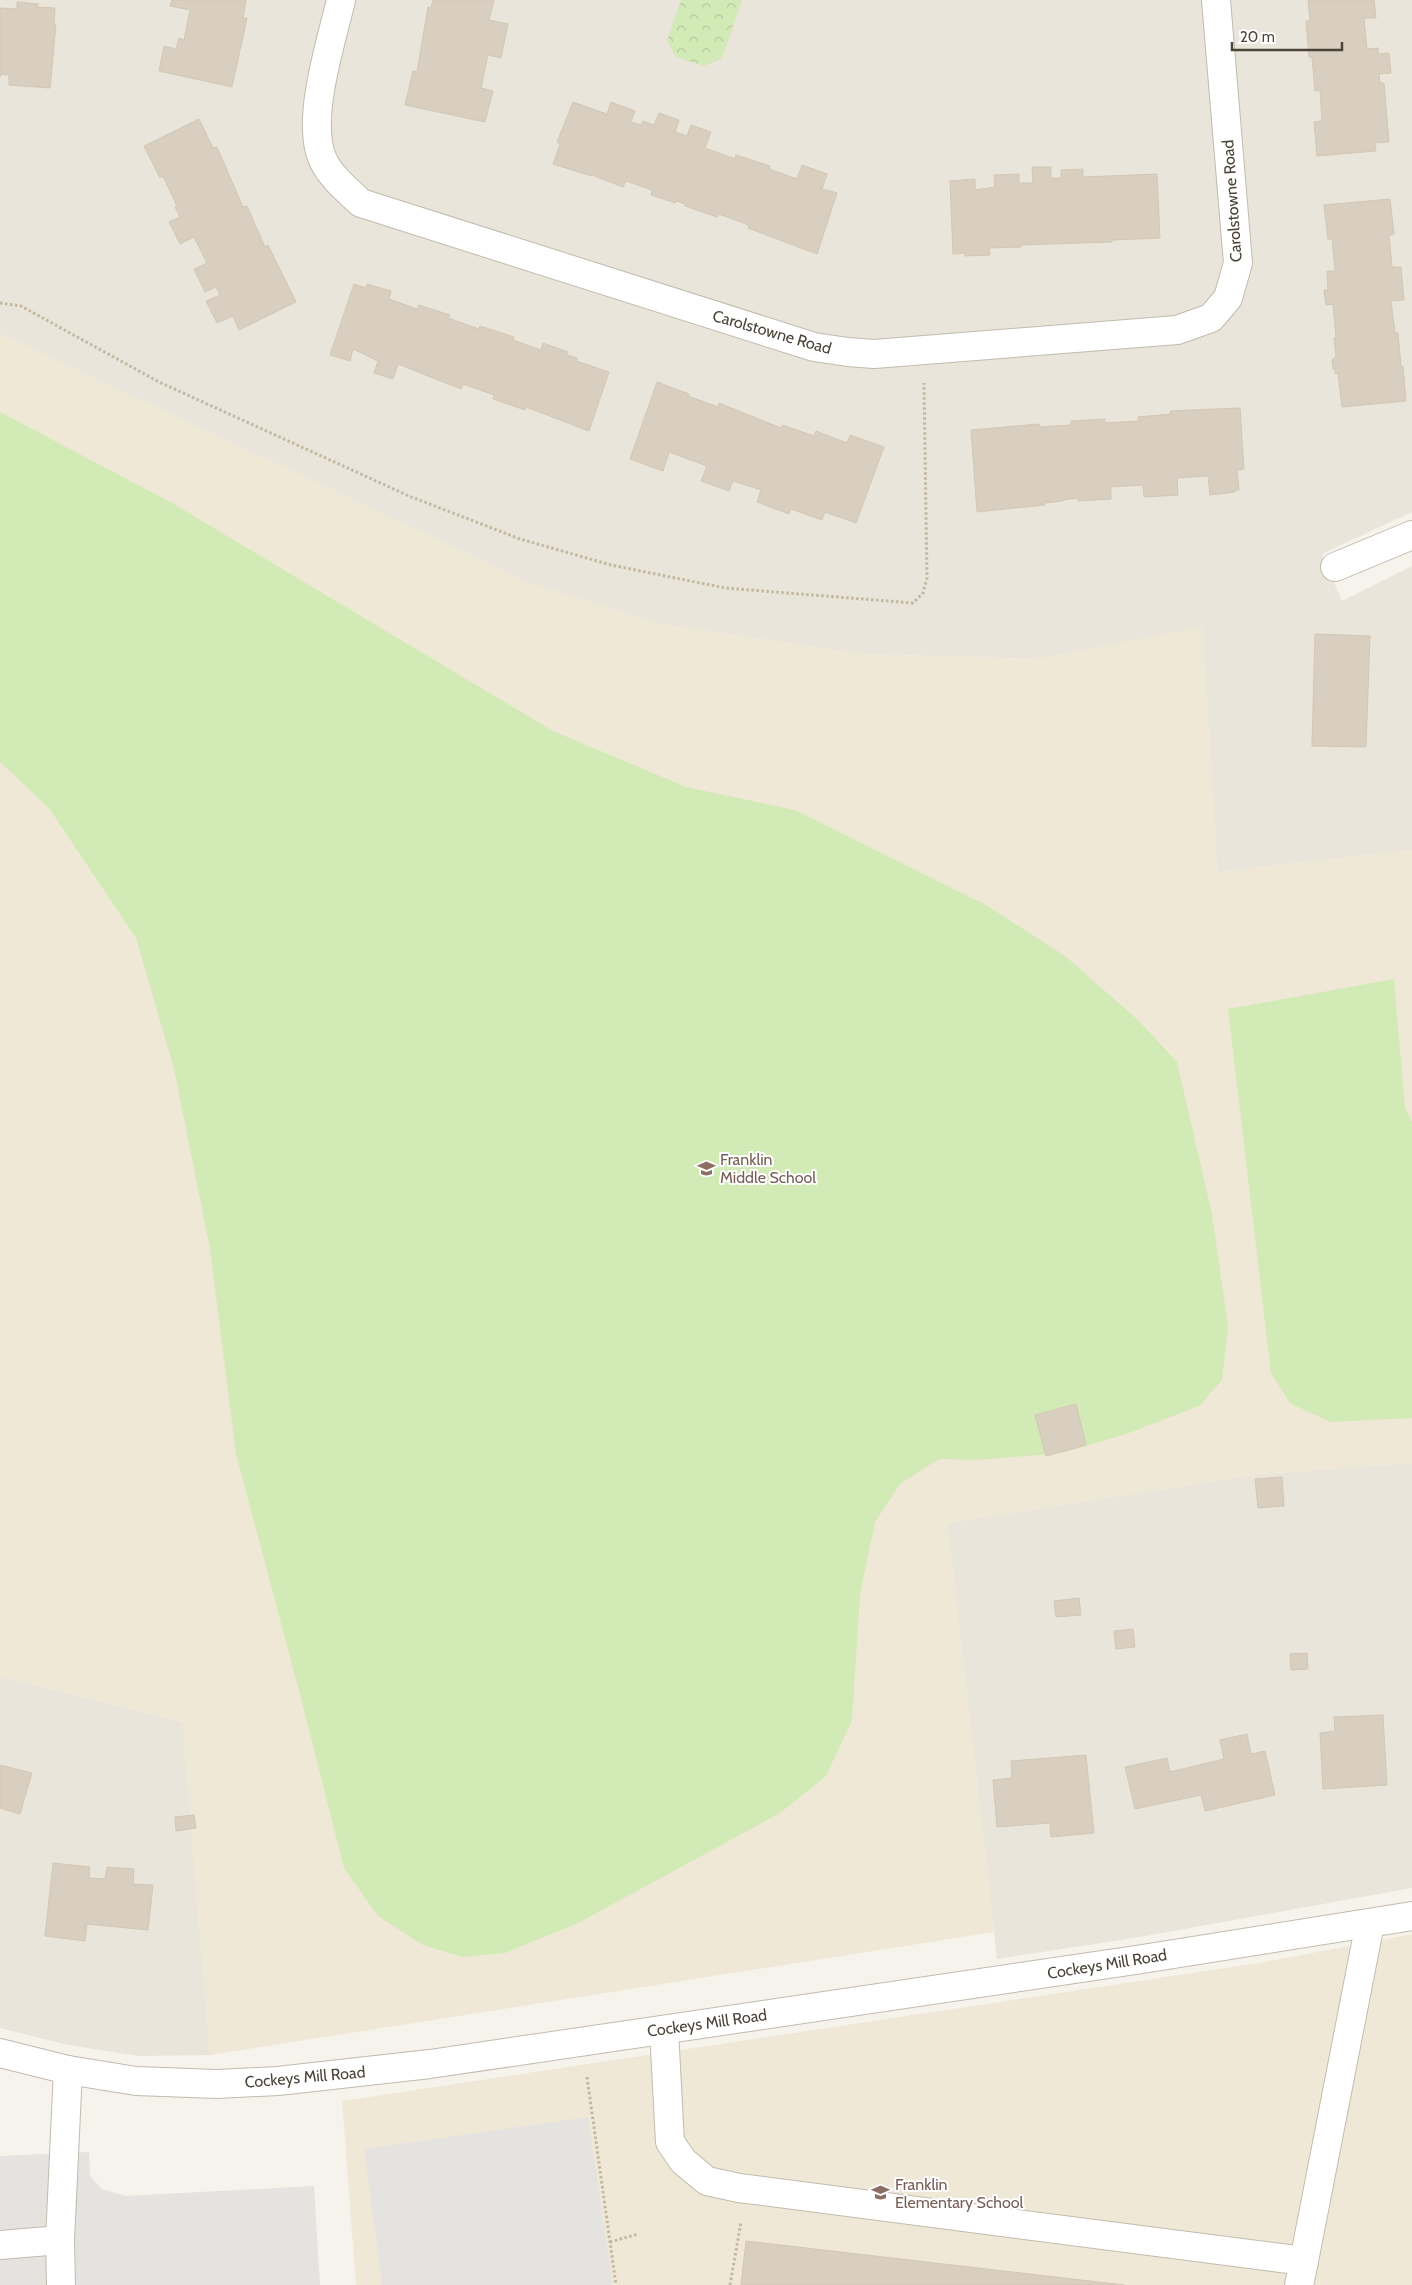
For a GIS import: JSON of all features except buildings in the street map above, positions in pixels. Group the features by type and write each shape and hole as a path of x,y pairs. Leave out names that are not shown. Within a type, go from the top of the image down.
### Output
{"street":[{"name":"Carolstowne Road","path":"341,0 316,111 316,139 323,161 339,183 361,203 814,347 874,354 1177,330 1212,318 1228,298 1238,264 1216,0"},
{"path":"1335,567 1412,535"},
{"name":"Cockeys Mill Road","path":"0,2053 68,2070 136,2081 217,2084 269,2081 430,2064 1126,1962 1412,1916"},
{"path":"664,2030 670,2142 683,2160 707,2181 1302,2273 1370,1923"},
{"path":"62,2285 60,2240 68,2070"},
{"path":"0,2245 60,2240"}],"path":[{"path":"0,303 21,306 159,382 409,496 520,539 612,565 725,588 900,603 913,603 923,593 927,578 923,350"},
{"path":"587,2077 616,2285"},
{"path":"610,2242 638,2234"}],"shaded area":[{"path":"0,0 1412,0 1412,512 1322,554 1342,601 1412,566 1412,850 1217,872 1202,628 1037,659 862,654 659,624 532,584 0,334"},
{"name":"Franklin Middle School","path":"0,334 532,584 659,624 862,654 1037,659 1202,627 1217,872 1412,850 1412,1463 1258,1474 947,1523 994,1932 210,2055 183,1722 0,1676"},
{"path":"1412,1463 1412,1888 1134,1938 997,1959 947,1523 1258,1474"},
{"path":"0,1676 183,1722 210,2055 139,2056 68,2045 0,2028"},
{"name":"Franklin Elementary School","path":"1412,1934 1412,2285 356,2285 342,2101 1259,1963"},
{"path":"588,2117 613,2285 382,2285 364,2149"},
{"path":"89,2152 90,2176 102,2189 126,2196 314,2186 320,2285 0,2285 0,2156"}],"green space":[{"path":"681,0 742,0 722,58 704,66 676,57 667,41"},
{"path":"0,412 172,503 553,731 686,787 795,810 986,905 1065,956 1138,1020 1177,1062 1212,1214 1228,1326 1222,1380 1199,1406 1126,1434 1062,1453 977,1460 939,1459 900,1484 875,1522 860,1594 852,1720 826,1776 780,1813 578,1923 505,1953 462,1957 423,1945 378,1916 344,1868 236,1454 210,1249 174,1069 136,938 49,808 0,762"},
{"path":"1394,979 1405,1108 1412,1122 1412,1418 1330,1422 1290,1403 1271,1373 1228,1009"}],"place":[{"name":"Franklin Middle School","path":"706,1168"},
{"name":"Franklin Elementary School","path":"881,2193"}]}
